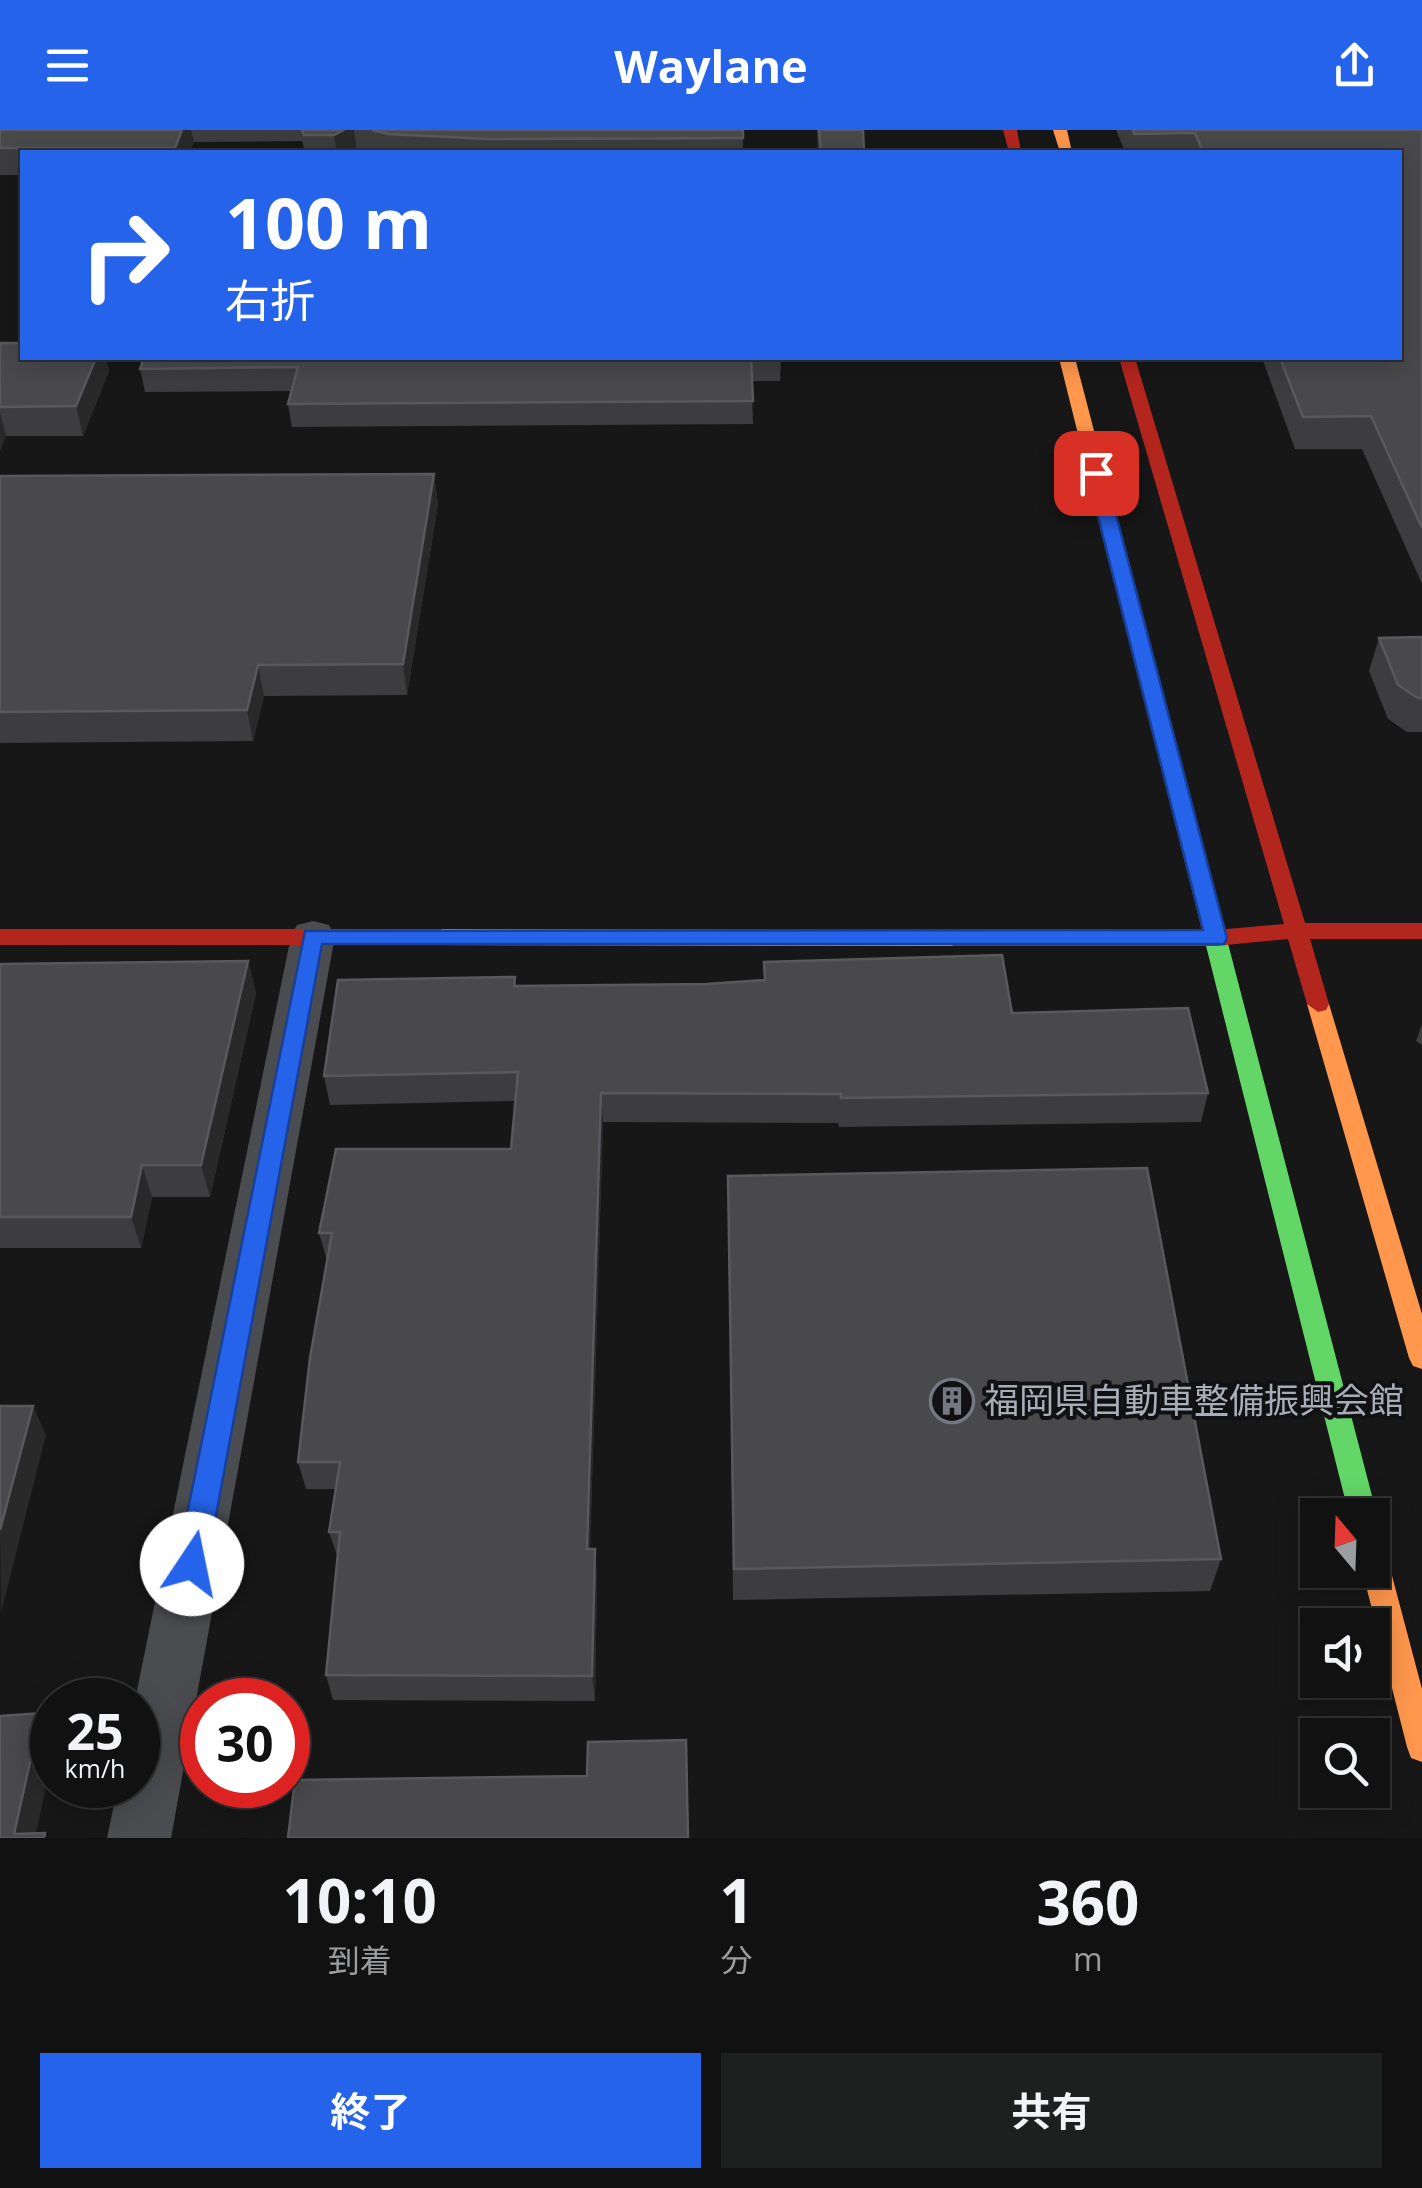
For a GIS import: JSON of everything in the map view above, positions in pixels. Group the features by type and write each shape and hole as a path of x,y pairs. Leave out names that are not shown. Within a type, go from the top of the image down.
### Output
{"street":[{"path":"1068,360 1359,1498"},
{"path":"1128,360 1422,1358"},
{"path":"0,937 1216,938 1296,931 1422,930"},
{"path":"139,1838 312,936"},
{"path":"1381,1588 1422,1747"}],"building":[{"path":"0,130 182,130 175,148 0,148"},
{"path":"302,130 344,130 334,135 304,135"},
{"path":"372,130 743,130 743,138 488,139"},
{"path":"819,130 863,130 864,150 821,150"},
{"path":"1133,130 1422,130 1422,528 1371,416 1303,417 1281,360 1402,360 1402,150 1202,150 1195,133 1134,134"},
{"path":"0,343 20,343 20,360 95,360 76,406 0,407"},
{"path":"143,360 751,360 753,401 288,404 298,367 140,369"},
{"path":"434,474 403,664 258,665 247,710 0,712 0,476"},
{"path":"1422,637 1422,698 1418,698 1398,685 1379,638"},
{"path":"1002,955 1012,1013 1188,1008 1208,1093 841,1098 841,1094 601,1093 587,1549 595,1549 592,1676 326,1675 340,1532 329,1532 340,1462 298,1462 310,1358 332,1233 319,1233 336,1149 511,1149 518,1072 324,1076 338,980 515,977 514,986 707,984 765,980 764,962"},
{"path":"248,961 201,1165 142,1165 131,1217 0,1217 0,964"},
{"name":"福岡県自動車整備振興会館","path":"1147,1168 1221,1559 734,1569 728,1176"},
{"path":"0,1406 33,1406 0,1530"},
{"path":"30,1714 30,1762 14,1834 45,1833 44,1838 0,1838 0,1716"},
{"path":"686,1740 688,1838 288,1838 292,1808 310,1808 310,1780 587,1776 588,1742"}],"traffic: fast":[{"path":"1202,886 1359,1498"},
{"path":"441,937 953,938"}],"traffic: slow":[{"path":"1060,130 1065,150"},
{"path":"1068,360 1202,886"},
{"path":"1318,1004 1422,1358"},
{"path":"1381,1588 1422,1747"}],"traffic: jam":[{"path":"1010,130 1015,150"},
{"path":"1128,360 1318,1004"},
{"path":"953,938 1216,938 1297,931 1422,931"},
{"path":"0,937 441,937"}],"place":[{"name":"福岡県自動車整備振興会館","path":"952,1401"}],"route":[{"path":"192,1564 312,936 1216,938 1096,473"}]}
